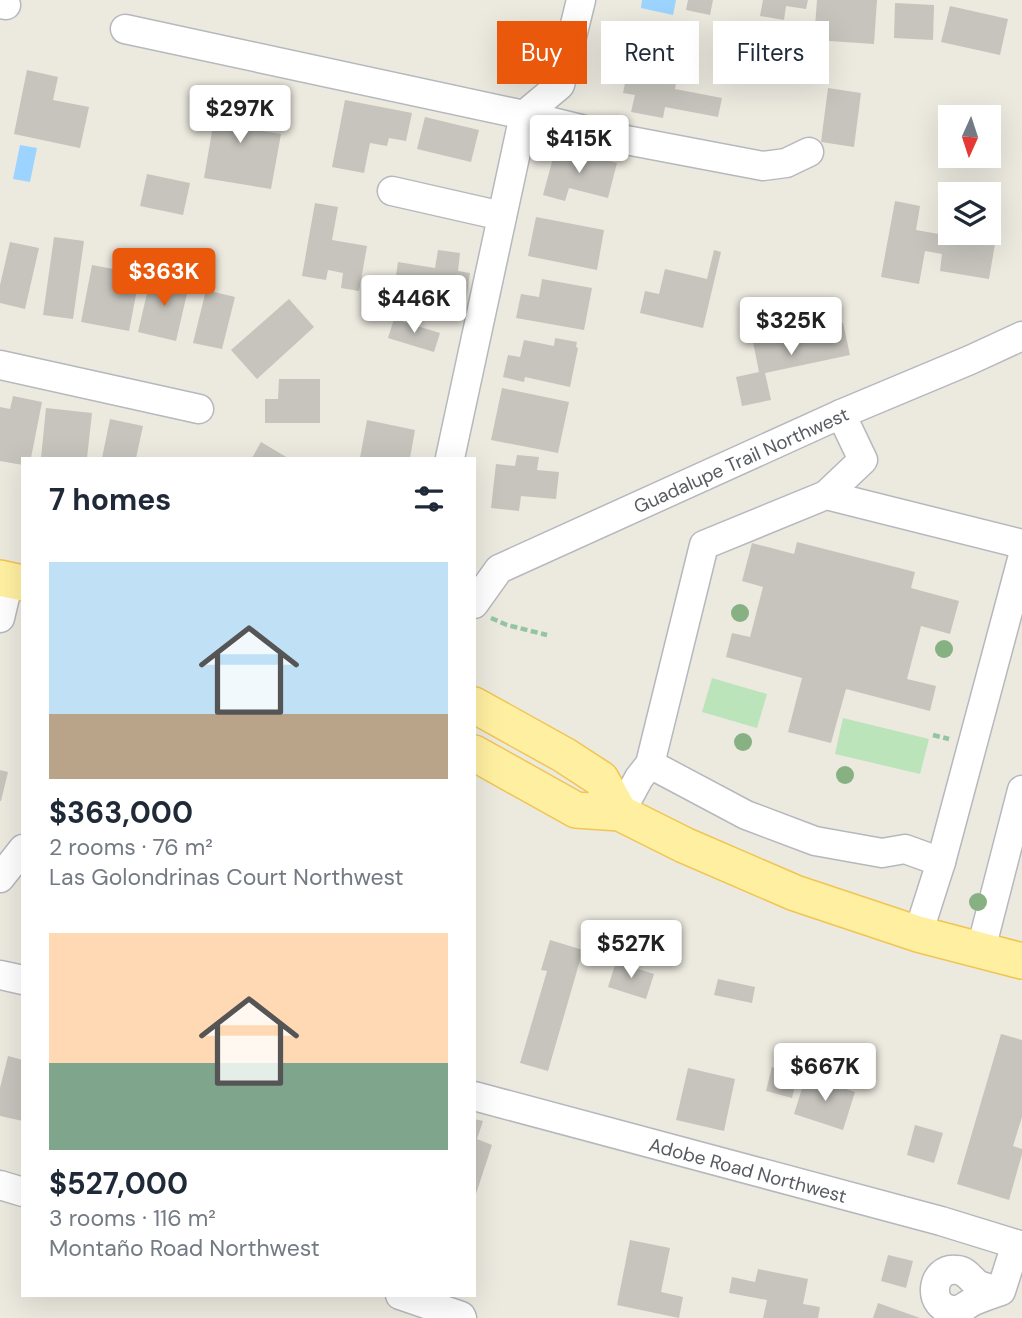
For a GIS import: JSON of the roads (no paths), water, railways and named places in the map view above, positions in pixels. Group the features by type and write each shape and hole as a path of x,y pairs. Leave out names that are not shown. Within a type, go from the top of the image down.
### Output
{"main road":[{"path":"476,706 601,779 620,813"},
{"path":"476,754 576,810 620,813 684,845 795,894 918,934 1022,961"}],"street":[{"path":"450,457 524,115 560,85 581,0"},
{"path":"125,29 524,115 626,140 763,166 786,163 809,152"},
{"path":"392,191 502,216"},
{"name":"Guadalupe Trail Northwest","path":"480,609 499,569 1022,336"},
{"path":"0,365 199,409"},
{"path":"620,813 650,764 704,545 826,495 863,460 841,415"},
{"path":"826,495 1022,544"},
{"path":"918,934 941,862 1022,559"},
{"path":"0,618 11,580"},
{"path":"650,764 746,815 815,841 883,853 905,849 941,862"},
{"path":"981,949 1022,790"},
{"path":"0,975 21,980"},
{"name":"Adobe Road Northwest","path":"476,1097 1019,1245"},
{"path":"0,1185 21,1191"},
{"path":"1000,1291 1019,1245"},
{"path":"406,1297 462,1318"}],"water":[{"path":"642,0 676,0 673,15 641,8"},
{"path":"20,145 37,148 30,182 13,179"}]}
